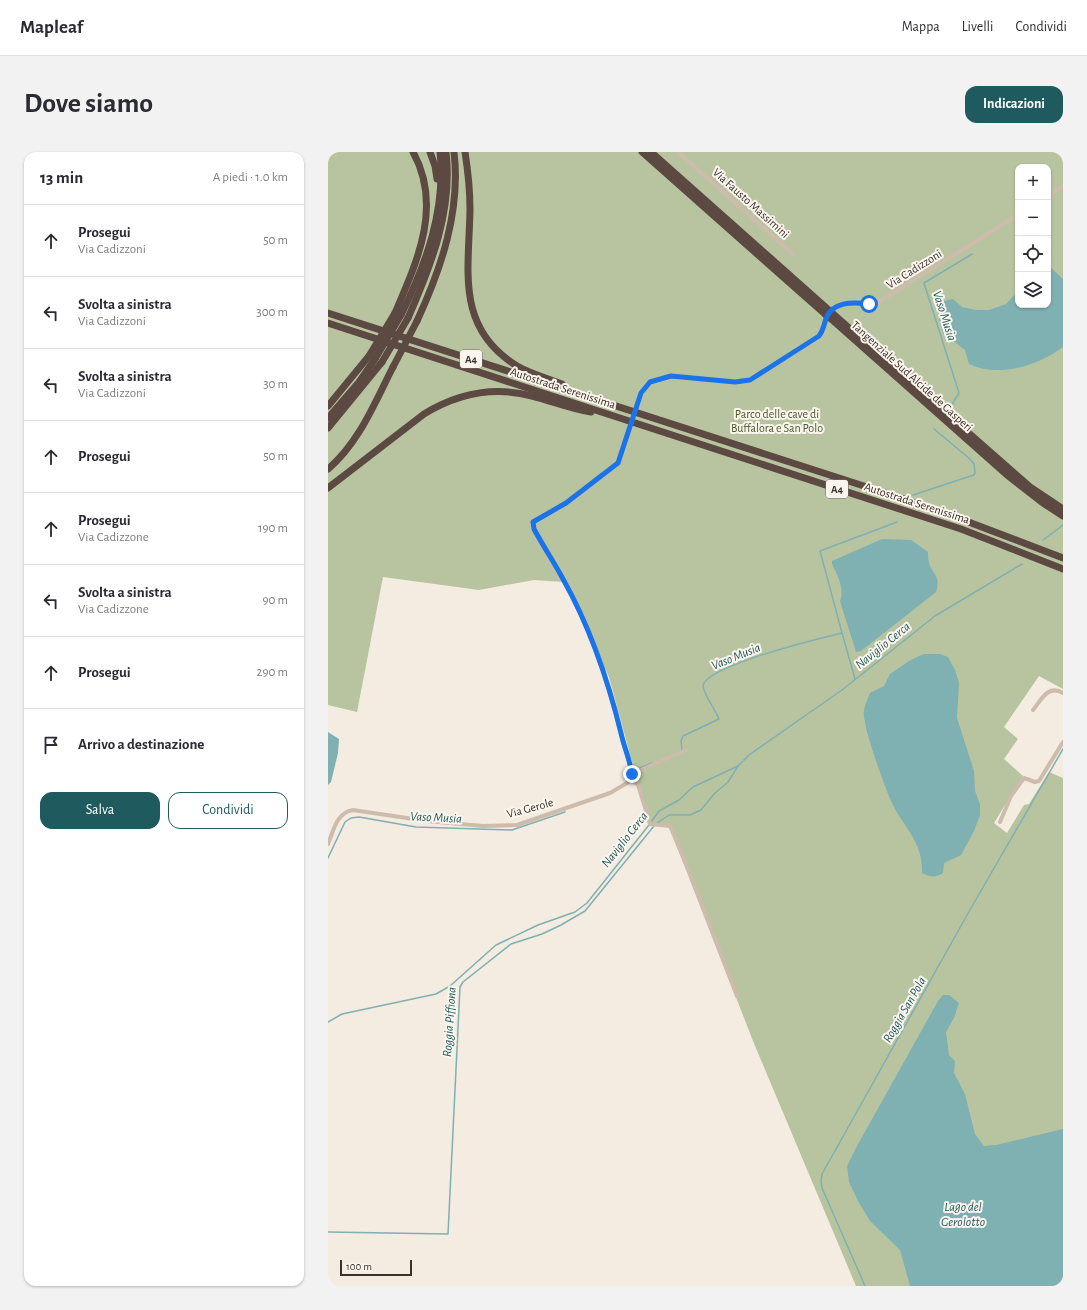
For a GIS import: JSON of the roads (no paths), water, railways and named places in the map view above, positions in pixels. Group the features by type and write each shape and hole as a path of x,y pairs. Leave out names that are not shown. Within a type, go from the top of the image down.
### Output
{"highway":[{"path":"401,315 418,258 426,216 424,181 414,152"},
{"path":"430,152 435,166 439,199"},
{"path":"328,418 359,382 376,359 401,315 425,261 432,239 439,199 441,164 440,152"},
{"path":"328,428 376,359 431,263 438,240 445,202 446,152"},
{"path":"328,469 345,452 359,430 417,321 429,295 446,245 454,202 454,152"},
{"path":"465,152 470,208 467,285 472,306 484,334 504,356 517,366 612,405"},
{"name":"Tangenziale Sud Alcide de Gasperi","path":"642,152 1016,474 1045,498 1063,509"},
{"name":"Tangenziale Sud Alcide de Gasperi","path":"651,152 1007,475 1043,503 1063,516"},
{"name":"Autostrada Serenissima","path":"329,313 958,518 1063,558"},
{"name":"Autostrada Serenissima","path":"328,323 961,529 1063,569"},
{"path":"328,406 376,359"},
{"path":"328,488 424,414 444,403 464,396 492,392 522,394 572,408 609,414"}],"street":[{"name":"Via Fausto Massimini","path":"678,152 793,254"},
{"path":"1051,194 1063,186"},
{"name":"Via Cadizzoni","path":"632,774 631,764 624,747 607,683 582,618 563,579 534,529 533,522 566,503 612,469 621,456 638,402 646,385 661,378 690,377 735,382 750,380 819,336 824,329 825,320 834,308 843,303 877,303 1015,217"},
{"path":"1033,710 1044,694 1052,690 1058,690 1063,693"},
{"path":"1000,822 1011,796 1024,778 1035,782 1040,781 1063,742"},
{"path":"686,750 632,774 632,780 638,785 650,824 654,826 670,826 673,831 737,996"},
{"name":"Via Gerole","path":"328,844 336,822 346,811 353,810 402,818 483,826 517,825 610,793 632,780"}],"water":[{"path":"1051,268 1063,279 1063,347 1042,360 1018,368 992,370 969,364 965,350 943,333 937,309 943,301 953,299 962,307 976,310 989,310 1006,304 1015,294 1015,308 1051,308"},
{"path":"882,539 911,540 928,552 930,566 937,578 938,586 936,592 861,651 856,652 840,601 842,592 841,587 832,561"},
{"path":"924,654 940,654 948,657 955,670 959,683 957,718 974,771 975,791 980,804 980,815 974,831 961,855 944,863 943,873 937,876 922,873 916,843 891,801 874,755 864,717 864,708 870,693 884,686 890,674 909,661"},
{"path":"328,732 339,739 338,753 331,782 328,785"},
{"name":"Lago del Gerolotto","path":"943,995 949,995 959,1003 954,1018 946,1032 949,1055 955,1061 954,1073 965,1094 975,1134 984,1146 996,1145 1063,1129 1063,1286 910,1286 900,1250 870,1221 849,1182 847,1166 857,1146 938,1001"}],"waterway":[{"name":"Vaso Musia","path":"951,406 959,393 924,283 972,254"},
{"name":"Vaso Musia","path":"913,495 974,475 975,473 974,464 970,459 934,429"},
{"name":"Vaso Musia","path":"682,751 681,741 683,736 719,719 703,686 709,678 723,670 765,654 842,633 820,551 897,522"},
{"name":"Naviglio Cerca","path":"1043,540 1063,525"},
{"name":"Naviglio Cerca","path":"651,822 659,811 679,800 693,787 738,766 749,755 842,690 935,616 1022,564"},
{"name":"Vaso Musia","path":"842,633 855,679"},
{"name":"Roggia San Pola","path":"865,1286 822,1188 822,1174 971,908 1063,749"},
{"name":"Vaso Musia","path":"640,768 652,763"},
{"name":"Roggia Piffiona","path":"657,823 669,815 690,815 701,810 714,794 728,782 738,766"},
{"name":"Vaso Musia","path":"328,858 345,822 351,818 359,817 416,827 512,830 565,812"},
{"name":"Naviglio Cerca","path":"328,1022 342,1014 436,994 450,986 496,945 538,925 575,912 587,903 649,825"},
{"name":"Roggia Piffiona","path":"328,1232 448,1234 460,987 463,982 511,944 542,934 585,911 654,826"}],"park label":[{"name":"Parco delle cave di Buffalora e San Polo","path":"777,421"}]}
